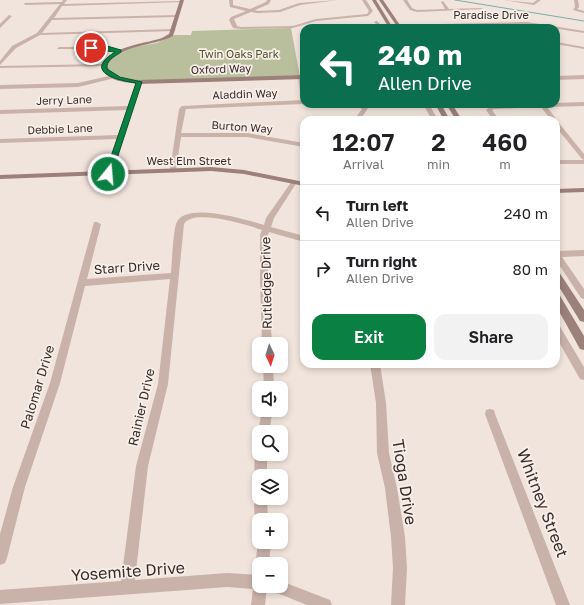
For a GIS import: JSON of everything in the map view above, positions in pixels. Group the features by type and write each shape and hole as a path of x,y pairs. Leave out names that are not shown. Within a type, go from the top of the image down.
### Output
{"street":[{"path":"231,0 231,6 248,11 280,11 299,4 336,0"},
{"path":"269,0 268,3 232,18 231,20 235,27 294,27 300,25"},
{"path":"303,24 316,20 368,15 372,11 364,0"},
{"path":"374,0 389,24"},
{"path":"381,0 397,24"},
{"path":"404,0 414,11 481,9"},
{"path":"506,0 534,4 539,0"},
{"path":"576,0 575,10 584,12"},
{"path":"25,4 181,1 174,30 171,35 160,41 119,51 107,59 104,64 105,70 113,77"},
{"path":"443,2 448,10"},
{"path":"0,64 16,45 32,39 39,34 63,3"},
{"path":"432,11 436,16"},
{"path":"0,27 10,16"},
{"path":"51,18 178,16"},
{"path":"440,20 443,24"},
{"path":"387,21 391,24"},
{"name":"Paradise Drive","path":"508,24 533,24"},
{"name":"Paradise Drive","path":"560,28 584,32"},
{"path":"39,34 174,30"},
{"path":"560,44 584,48"},
{"path":"59,48 107,48 119,51"},
{"path":"0,67 104,64"},
{"path":"0,87 78,85 113,77"},
{"name":"Oxford Way","path":"113,77 140,82 300,77"},
{"path":"560,78 584,77"},
{"path":"108,174 129,108 140,82"},
{"name":"Aladdin Way","path":"178,135 182,109 186,106 300,101"},
{"path":"560,105 584,104"},
{"name":"Jerry Lane","path":"0,112 129,108"},
{"path":"544,108 551,116"},
{"path":"560,128 584,158"},
{"path":"173,170 178,135"},
{"name":"Burton Way","path":"178,135 242,135 300,143"},
{"name":"Debbie Lane","path":"0,141 120,137"},
{"path":"575,146 584,146"},
{"path":"560,162 584,162"},
{"name":"West Elm Street","path":"0,177 211,169 244,172 300,183"},
{"name":"Rutledge Drive","path":"267,337 263,246 265,228 280,200 294,182"},
{"path":"560,191 584,190"},
{"name":"Rainier Drive","path":"127,588 142,466 163,384 180,224 185,218 192,216 220,218 265,228"},
{"name":"Palomar Drive","path":"0,558 19,487 55,383 97,224"},
{"path":"265,228 300,238"},
{"path":"560,254 584,253"},
{"path":"560,260 584,296"},
{"name":"Starr Drive","path":"81,283 175,276"},
{"path":"560,280 584,318"},
{"path":"560,304 584,345"},
{"path":"560,335 584,376"},
{"name":"Tioga Drive","path":"376,368 381,403 383,453 391,488 398,537 400,568 398,605"},
{"name":"Whitney Street","path":"490,414 563,605"},
{"name":"Yosemite Drive","path":"0,598 227,580 252,582"},
{"path":"288,590 325,605"},
{"path":"258,605 259,593"}],"green space":[{"name":"Twin Oaks Park","path":"291,28 300,77 139,82 107,72 109,57 128,48 157,43 174,35 191,35 192,31"}],"waterway":[{"path":"455,0 584,21"}],"route":[{"path":"91,48 111,48 119,51 107,59 104,64 105,70 113,77 128,81 140,82 129,108 108,174"}]}
